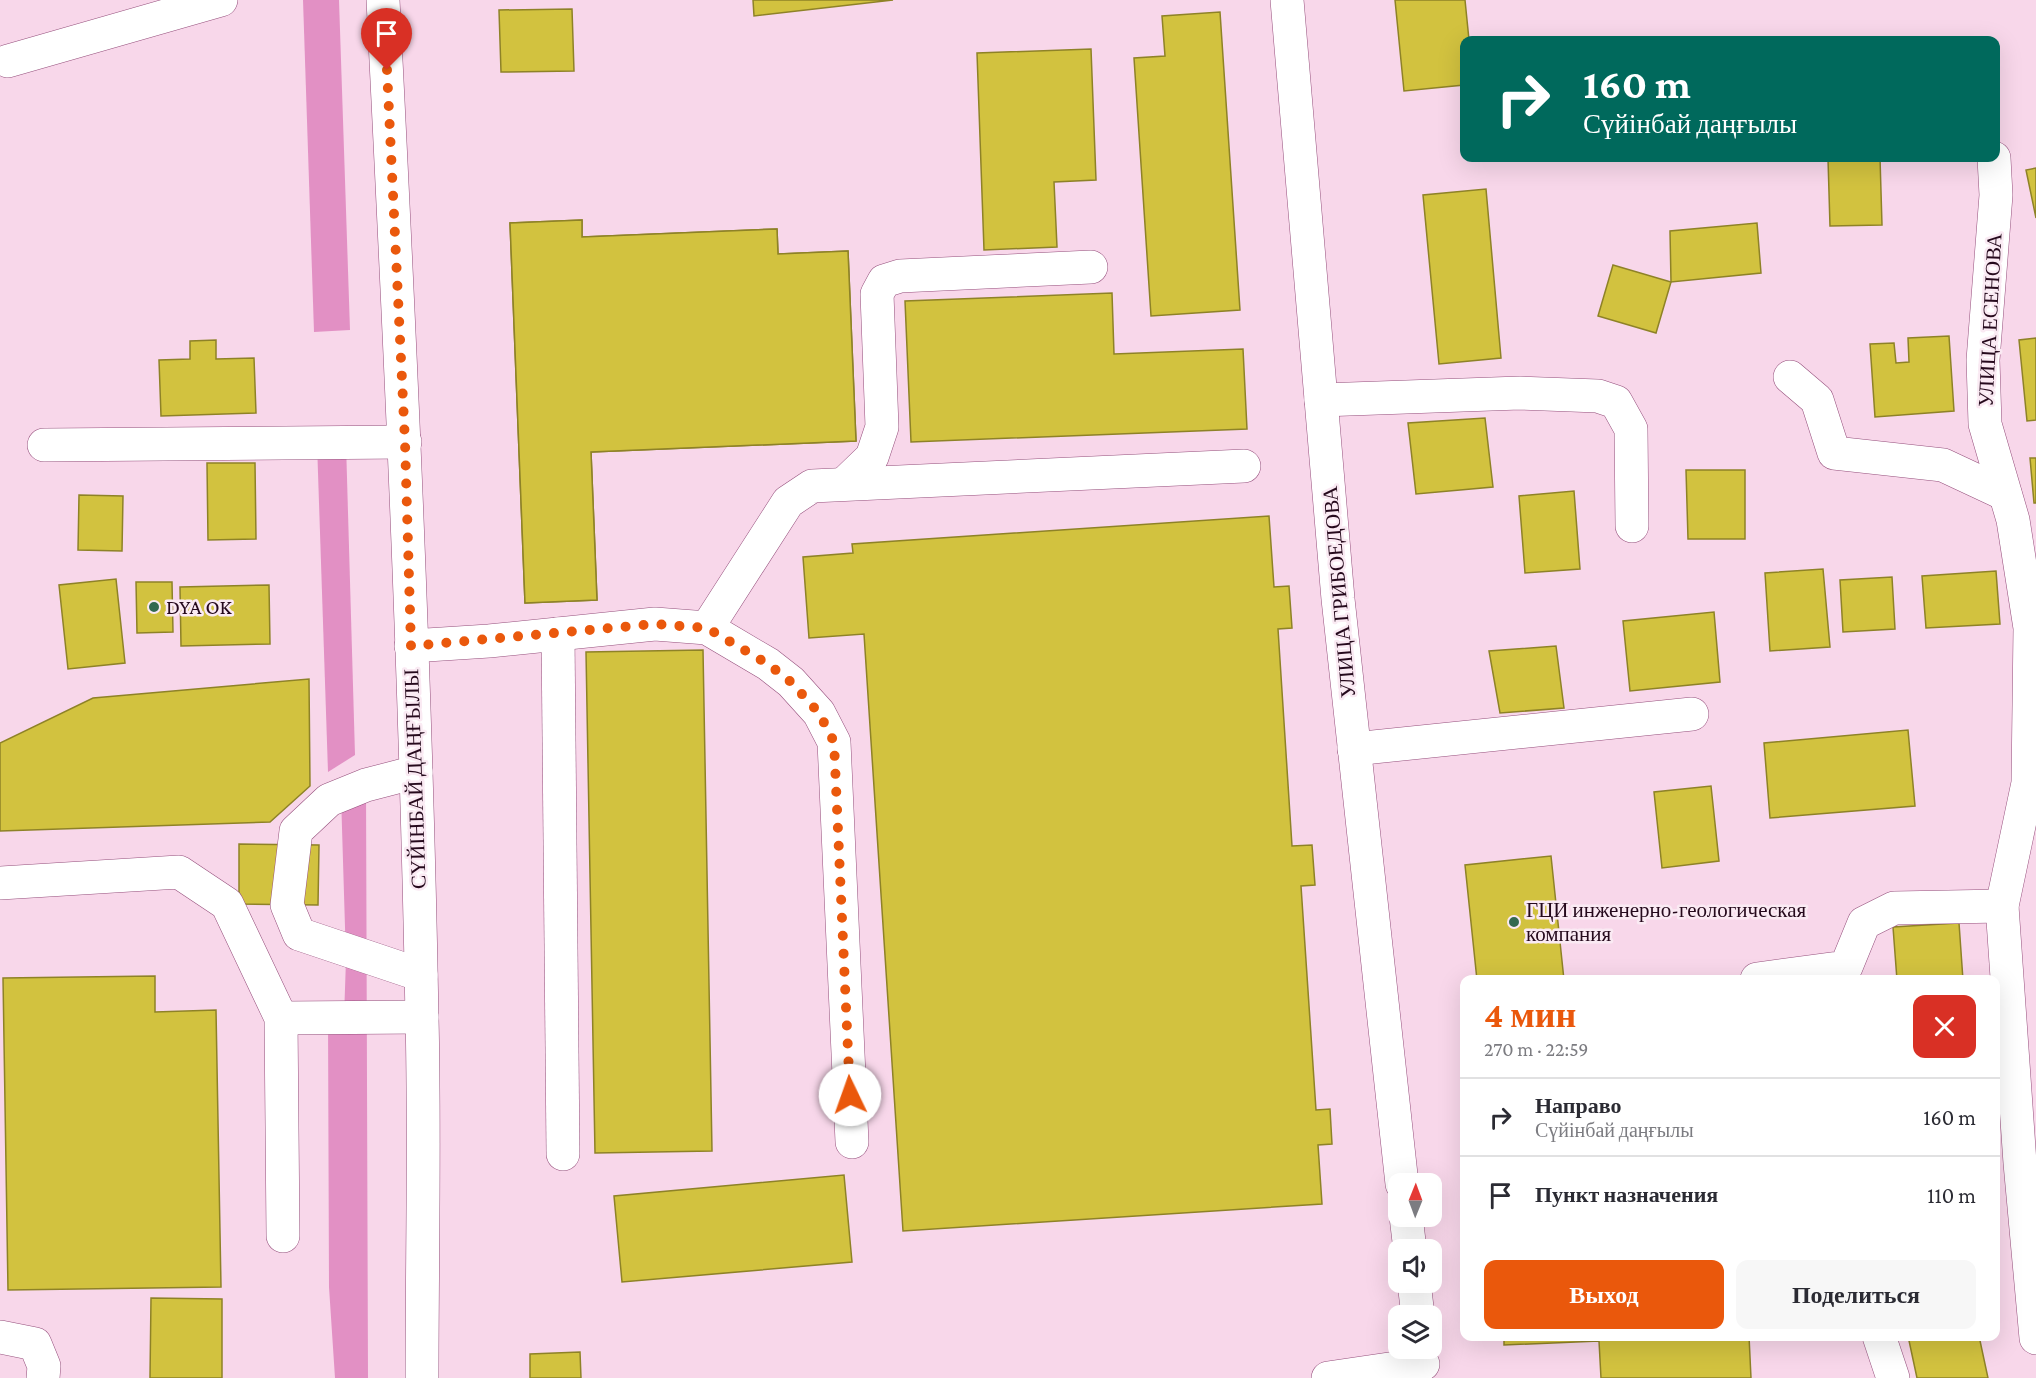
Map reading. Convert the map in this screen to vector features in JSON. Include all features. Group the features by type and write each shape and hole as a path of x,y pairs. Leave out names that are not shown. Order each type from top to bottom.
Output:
{"street":[{"path":"8,61 221,0"},
{"name":"СҮЙІНБАЙ ДАҢҒЫЛЫ","path":"383,0 405,442 416,772 422,1017 422,1378"},
{"name":"УЛИЦА ГРИБОЕДОВА","path":"1287,0 1354,749 1401,1173"},
{"name":"УЛИЦА ЕСЕНОВА","path":"1994,162 1996,195 1983,360 1985,424 2013,520 2033,646 2028,783 2002,906 2020,1163 2036,1338"},
{"path":"845,483 872,457 882,427 878,294 884,280 900,276 1091,267"},
{"path":"1790,377 1817,400 1834,453 1943,465 2005,494"},
{"path":"1321,400 1520,393 1598,396 1616,402 1631,429 1632,526"},
{"path":"44,445 405,442"},
{"path":"707,628 788,502 812,486 1244,466"},
{"path":"411,646 655,624 707,628 768,664 791,682 819,713 834,742 852,1142"},
{"path":"558,634 563,1154"},
{"path":"1354,749 1692,714"},
{"path":"416,772 366,785 329,800 296,831 287,905 299,934 421,975"},
{"path":"0,883 179,872 227,904 280,1018 283,1236"},
{"path":"1787,975 1846,967 1864,923 1894,908 2002,906"},
{"path":"280,1018 422,1017"},
{"path":"0,1337 35,1344 44,1366 44,1378"},
{"path":"1881,1341 1893,1378"},
{"path":"1328,1378 1423,1363"}],"shaded area":[{"path":"303,0 339,0 350,330 314,332"},
{"path":"317,443 346,443 355,755 328,772"},
{"path":"366,785 368,1378 335,1378 329,1287 328,1017 344,1017 346,960 341,795"}],"building":[{"path":"753,0 893,0 754,16"},
{"path":"1395,0 1465,0 1469,36 1460,36 1460,85 1404,91"},
{"path":"572,9 574,71 501,72 499,10"},
{"path":"1220,12 1240,310 1151,316 1134,58 1165,56 1162,16"},
{"path":"1091,49 1096,180 1054,182 1057,247 984,250 977,53"},
{"path":"1828,162 1880,162 1882,225 1830,226"},
{"path":"2036,168 2036,218 2026,170"},
{"path":"1486,189 1501,358 1439,364 1423,195"},
{"path":"582,220 582,237 777,229 778,254 848,251 856,441 591,452 597,600 525,603 510,223","holes":["779,321 780,379 590,383 589,325"]},
{"path":"582,220 582,237 777,229 778,254 848,251 856,441 591,452 597,600 525,603 510,223"},
{"path":"1757,223 1761,273 1671,282 1670,231"},
{"path":"1613,265 1671,282 1656,333 1598,316"},
{"path":"1112,293 1114,354 1243,349 1247,429 911,442 905,301"},
{"path":"1949,336 1954,411 1875,417 1870,344 1894,343 1896,363 1909,362 1908,338"},
{"path":"2036,338 2036,420 2027,421 2019,340"},
{"path":"216,340 216,359 254,358 256,413 161,416 159,360 190,359 190,341"},
{"path":"1485,418 1493,487 1416,494 1408,423"},
{"path":"2030,458 2036,458 2036,503 2034,503"},
{"path":"207,463 255,463 256,539 208,540"},
{"path":"1686,470 1745,470 1745,539 1688,539"},
{"path":"1574,491 1580,569 1525,573 1519,496"},
{"path":"79,495 123,496 122,551 78,550"},
{"path":"1269,516 1274,587 1289,586 1292,628 1278,629 1292,846 1312,845 1315,885 1301,886 1316,1110 1330,1109 1332,1144 1318,1145 1322,1204 903,1231 864,634 809,638 803,557 853,553 852,544"},
{"path":"1823,569 1830,647 1770,651 1765,573"},
{"path":"1996,571 2000,624 1926,628 1922,576"},
{"path":"1892,577 1895,629 1843,632 1840,580"},
{"path":"116,579 125,663 68,669 59,585"},
{"name":"DYA OK","path":"136,582 172,582 173,632 137,633"},
{"path":"269,585 270,644 181,646 180,587"},
{"path":"1714,612 1720,682 1630,691 1623,621"},
{"path":"1556,646 1564,708 1500,713 1489,651"},
{"path":"703,650 712,1151 595,1153 586,652"},
{"path":"309,679 310,786 270,822 0,831 0,743 93,698"},
{"path":"1908,730 1915,806 1770,818 1764,743"},
{"path":"1711,786 1719,861 1662,868 1654,792"},
{"path":"239,844 319,845 318,905 239,904"},
{"name":"ГЦИ инженерно-геологическая компания","path":"1551,856 1563,975 1476,975 1465,865"},
{"path":"1959,923 1963,975 1897,975 1893,927"},
{"path":"155,976 155,1012 216,1010 221,1287 8,1290 3,978"},
{"path":"844,1175 852,1262 622,1282 614,1196"},
{"path":"151,1298 222,1299 222,1378 150,1378"},
{"path":"1504,1341 1599,1341 1504,1345"},
{"path":"1599,1341 1749,1341 1751,1378 1601,1378"},
{"path":"1909,1341 1980,1341 1988,1378 1917,1378"},
{"path":"580,1352 581,1378 530,1378 530,1354"}],"place":[{"name":"DYA OK","path":"154,607"},
{"name":"ГЦИ инженерно-геологическая компания","path":"1514,922"}],"route":[{"path":"387,70 405,442 411,646 489,641 655,624 707,628 768,664 791,682 819,713 834,742 850,1095"}]}
